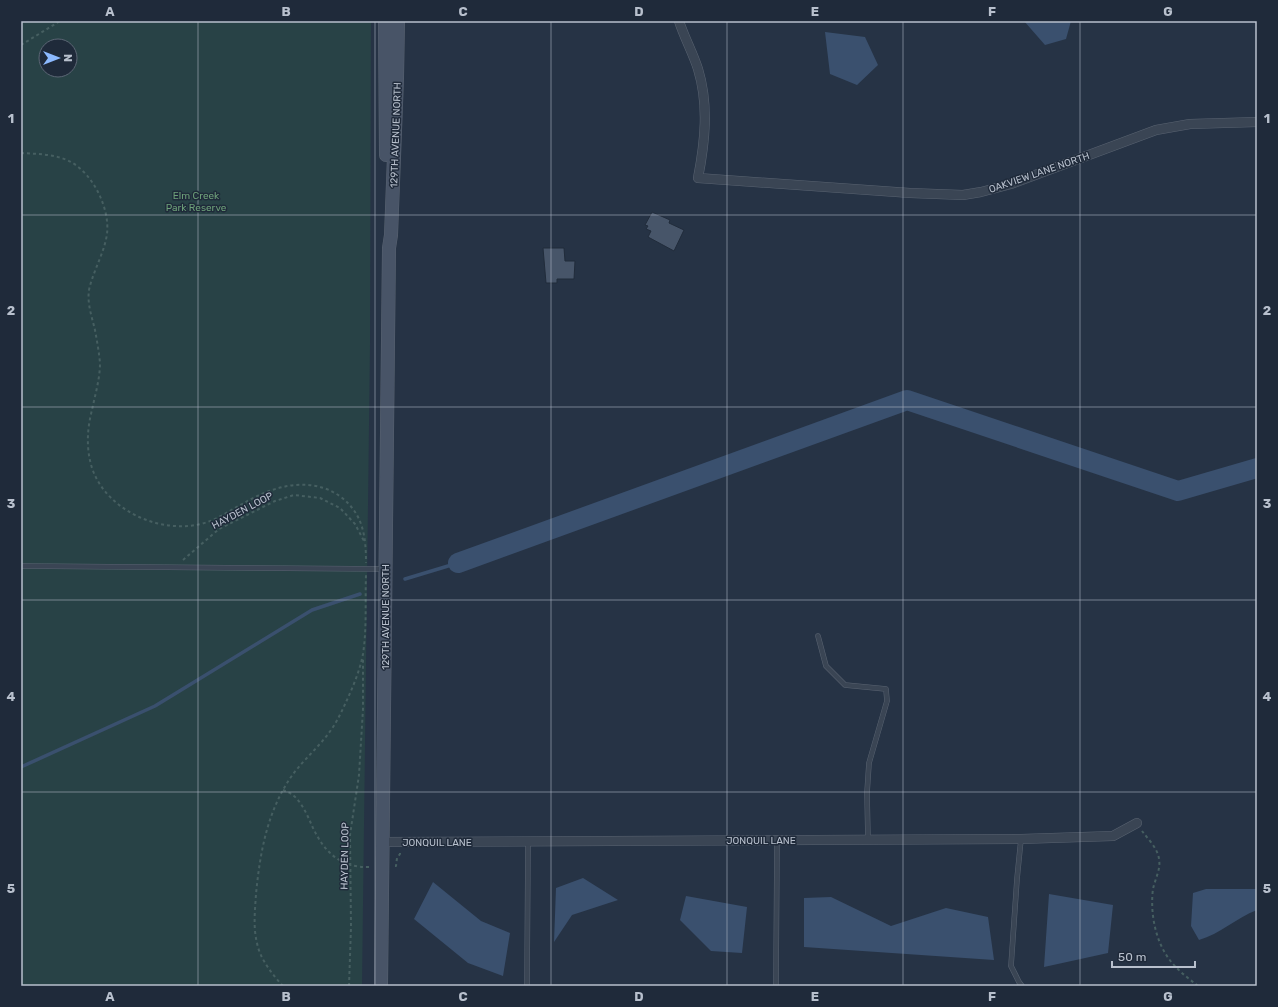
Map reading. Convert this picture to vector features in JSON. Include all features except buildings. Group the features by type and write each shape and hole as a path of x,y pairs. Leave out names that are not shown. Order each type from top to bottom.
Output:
{"main road":[{"name":"129TH AVENUE NORTH","path":"385,21 386,227 389,248"},
{"name":"129TH AVENUE NORTH","path":"381,986 389,248 391,235 398,21"}],"street":[{"name":"OAKVIEW LANE NORTH","path":"679,21 698,69 705,103 706,125 698,178 910,193 963,195 1011,184 1156,130 1190,124 1257,122"},
{"name":"JONQUIL LANE","path":"383,842 1021,839 1114,836 1136,823"}],"lane":[{"path":"21,566 385,569"},
{"path":"818,636 826,666 845,685 886,689 887,701 869,763 867,793 868,840"},
{"path":"1021,839 1011,966 1022,986"},
{"path":"776,986 777,840"},
{"path":"526,986 528,842"}],"path":[{"path":"21,44 58,24 60,21"},
{"path":"21,152 57,157 77,166 96,187 105,209 108,224 104,249 89,291 90,309 100,364 98,383 89,424 88,447 94,472 110,497 128,512 150,521 173,525 193,525 215,519 251,499 274,489 291,485 307,484 334,492 349,504 356,512 360,522 366,544 363,654 352,689 338,719 326,737 299,765 273,809 265,832 258,879 255,924 257,943 261,957 283,986"},
{"name":"HAYDEN LOOP","path":"175,567 219,529 275,501 294,496 320,498 340,508 354,524 366,544"},
{"name":"HAYDEN LOOP","path":"349,986 351,927 350,835 359,775 363,710 363,654"},
{"path":"283,790 294,796 301,804 323,845 330,854 340,860 360,868 373,867"},
{"path":"1136,823 1156,850 1159,859 1153,905 1154,920 1162,948 1178,969 1198,986"}],"green space":[{"name":"Elm Creek Park Reserve","path":"21,21 371,21 370,345 362,986 21,986"}],"water":[{"path":"1024,21 1071,21 1066,39 1045,45"},
{"path":"825,32 865,37 878,65 857,85 830,74"},
{"path":"583,878 618,900 572,915 554,942 556,888"},
{"path":"433,882 481,921 510,933 503,976 468,963 414,919"},
{"path":"1206,889 1257,889 1257,910 1249,913 1214,934 1199,940 1191,926 1193,893"},
{"path":"1049,894 1113,905 1108,953 1044,967"},
{"path":"686,896 747,907 742,953 711,951 680,920"},
{"path":"831,897 891,926 946,908 988,917 994,960 804,947 804,898"}],"waterway":[{"path":"458,563 907,400 1178,491 1257,468"},
{"path":"405,579 458,563"},
{"path":"21,767 155,706 312,610 360,594"}]}
